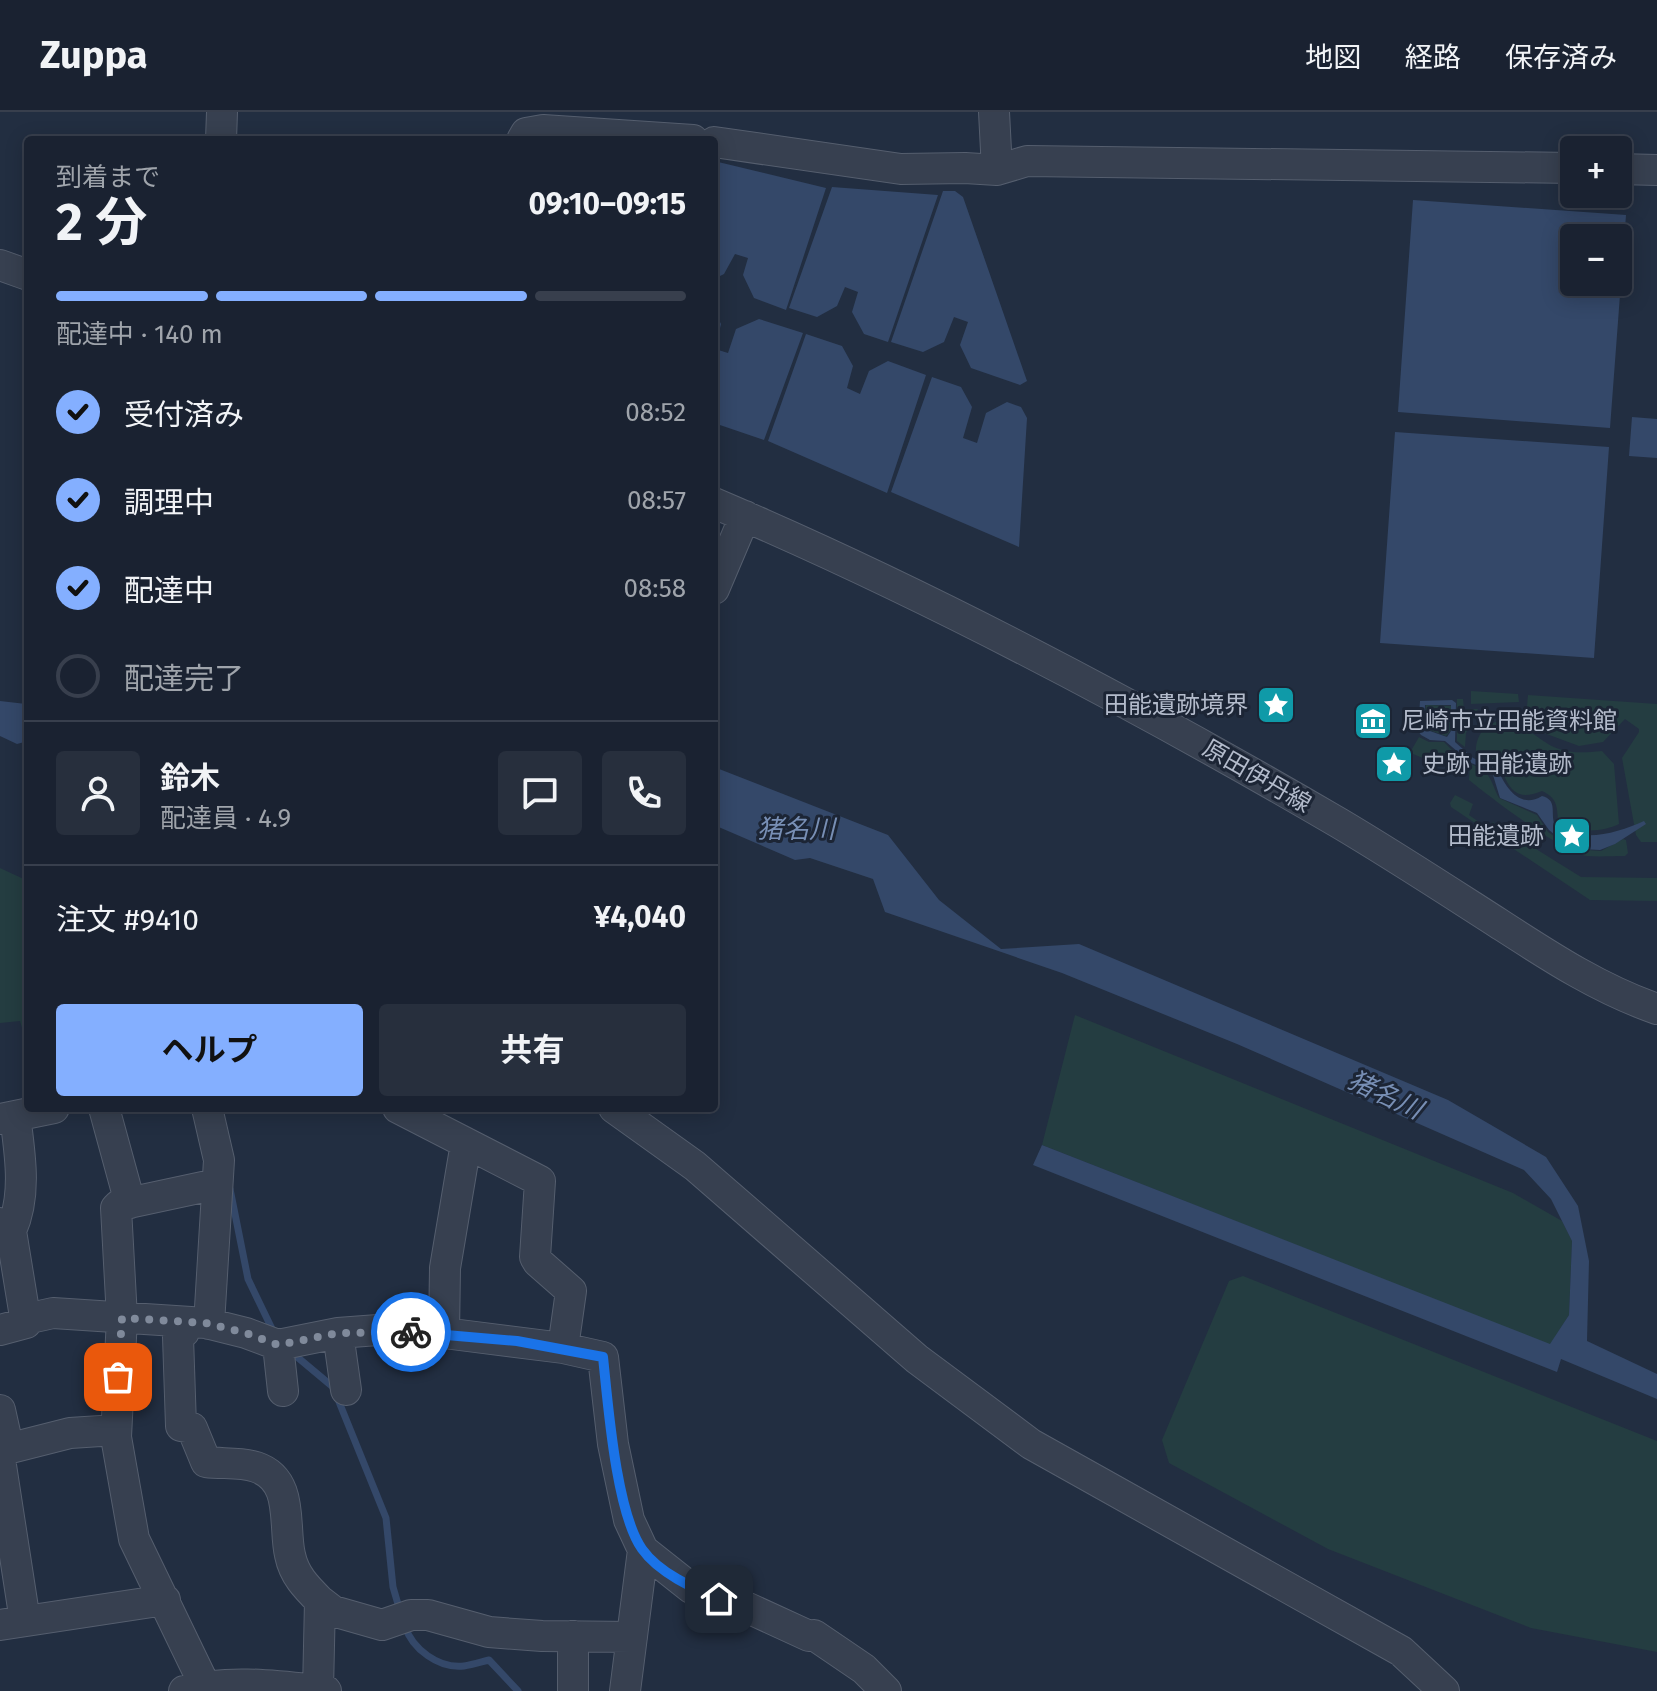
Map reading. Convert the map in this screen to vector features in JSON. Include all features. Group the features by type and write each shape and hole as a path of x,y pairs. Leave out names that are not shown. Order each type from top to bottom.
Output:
{"street":[{"path":"221,136 222,112"},
{"path":"994,112 997,170"},
{"path":"524,136 543,130 633,136"},
{"path":"718,143 901,169 997,170 1027,161 1560,168"},
{"path":"1632,169 1657,170"},
{"path":"0,265 24,274"},
{"name":"原田伊丹線","path":"718,505 864,569 1032,652 1247,769 1380,847 1579,976 1657,1009"},
{"path":"718,580 745,516"},
{"path":"35,1112 7,1118 20,1156 20,1210 6,1227 13,1325 53,1313 197,1323 246,1333 278,1345 338,1333 378,1330 444,1333 563,1348 603,1357 613,1444 629,1520 643,1550 691,1588 748,1608 809,1636 814,1635 864,1669 886,1691"},
{"path":"105,1112 130,1203"},
{"path":"208,1112 219,1160 217,1184 197,1323 178,1337 181,1426 192,1428 206,1462 257,1467 272,1477 287,1508 289,1553 297,1577 333,1611 382,1625 411,1615 428,1615 489,1632 632,1637"},
{"path":"406,1112 540,1181 535,1257 571,1291 563,1348"},
{"path":"620,1112 695,1166 917,1359 1031,1444 1401,1651 1444,1691"},
{"path":"444,1333 445,1268 466,1143"},
{"path":"217,1184 116,1208 122,1318 116,1430 134,1539 165,1600 194,1688 253,1684 326,1691"},
{"path":"338,1333 346,1390"},
{"path":"278,1345 283,1391"},
{"path":"0,1410 7,1449"},
{"path":"116,1430 70,1433 7,1449 0,1459 13,1623 165,1600"},
{"path":"625,1691 643,1550"},
{"path":"318,1690 320,1601"},
{"path":"573,1636 573,1691"}],"green space":[{"path":"1471,691 1518,694 1519,702 1471,704"},
{"path":"1528,695 1657,704 1657,842 1641,842 1636,835 1622,758 1639,729 1625,719 1603,742 1579,746 1544,733 1526,717"},
{"path":"1457,699 1463,699 1464,709 1478,709 1466,733 1465,747 1457,741"},
{"path":"1426,705 1451,706 1451,730 1446,736 1424,728"},
{"path":"1510,719 1551,746 1571,752 1602,751 1614,764 1619,824 1588,830 1565,825 1558,821 1551,797 1542,791 1530,795 1516,792 1508,784 1499,763 1476,756 1477,741 1484,729 1495,722"},
{"path":"1419,737 1429,742 1444,742 1454,752 1451,760 1430,761 1413,754 1412,749"},
{"path":"1470,764 1486,773 1499,798 1537,815 1548,832 1573,849 1601,851 1623,839 1626,840 1628,853 1625,856 1587,856 1561,845 1469,780"},
{"path":"1455,795 1473,804 1469,815 1486,827 1493,822 1581,877 1657,878 1657,901 1590,900 1451,807"},
{"path":"0,868 24,879 24,1035 20,1021 0,1023"},
{"path":"1075,1015 1513,1193 1562,1221 1572,1241 1569,1315 1550,1345 1042,1145"},
{"path":"1243,1276 1657,1441 1657,1652 1531,1628 1328,1549 1169,1463 1162,1440 1229,1281"}],"water":[{"path":"718,162 826,188 786,310 754,298 743,275 748,258 735,254 724,274 718,277"},
{"path":"832,187 938,195 888,342 864,334 852,312 858,292 845,287 837,306 817,317 789,308"},
{"path":"943,191 955,191 963,197 1027,381 1020,385 971,368 960,345 968,322 954,317 944,342 923,352 891,342"},
{"path":"1413,200 1626,215 1625,224 1560,224 1560,296 1620,296 1610,428 1398,412"},
{"path":"759,319 803,333 764,440 718,424 718,350 728,353 736,329"},
{"path":"806,334 842,346 853,366 847,388 860,394 869,371 888,361 926,375 887,493 768,441"},
{"path":"932,377 961,387 972,407 963,438 977,443 986,413 1007,402 1021,407 1027,418 1019,547 891,492"},
{"path":"1632,417 1657,419 1657,458 1629,456"},
{"path":"1395,432 1609,447 1594,658 1380,643"},
{"path":"1452,700 1456,703 1455,742 1473,758 1497,768 1504,782 1520,798 1534,800 1542,796 1550,800 1554,823 1564,830 1598,835 1644,821 1646,824 1600,850 1583,849 1564,842 1549,830 1537,813 1500,798 1493,775 1487,769 1471,763 1445,741 1430,740 1421,735 1418,731 1420,701","holes":["1425,705 1451,705 1451,731 1447,737 1424,729"]},
{"path":"0,701 24,704 24,742 17,744 0,736"},
{"name":"猪名川","path":"718,769 888,835 939,900 1001,949 1079,944 1448,1100 1546,1157 1578,1206 1589,1261 1587,1341 1657,1374 1657,1399 1561,1359 1557,1372 1033,1165 1042,1145 1550,1344 1569,1315 1572,1241 1551,1199 1524,1170 1237,1044 1062,973 885,912 873,879 810,858 795,860 718,827"}],"waterway":[{"path":"230,1189 248,1279 274,1333"},
{"path":"290,1351 333,1387 386,1518 393,1587 400,1611"},
{"path":"405,1626 420,1650 436,1661 464,1666 489,1660 518,1691"}],"way so far":[{"path":"118,1377 122,1318 206,1323 278,1345 338,1333 378,1330 411,1332"}],"place":[{"name":"田能遺跡境界","path":"1276,705"},
{"name":"尼崎市立田能資料館","path":"1373,721"},
{"name":"史跡 田能遺跡","path":"1394,764"},
{"name":"田能遺跡","path":"1572,836"}],"route":[{"path":"411,1332 517,1341 603,1357 613,1444 629,1520 643,1550 691,1588 719,1599"}]}
